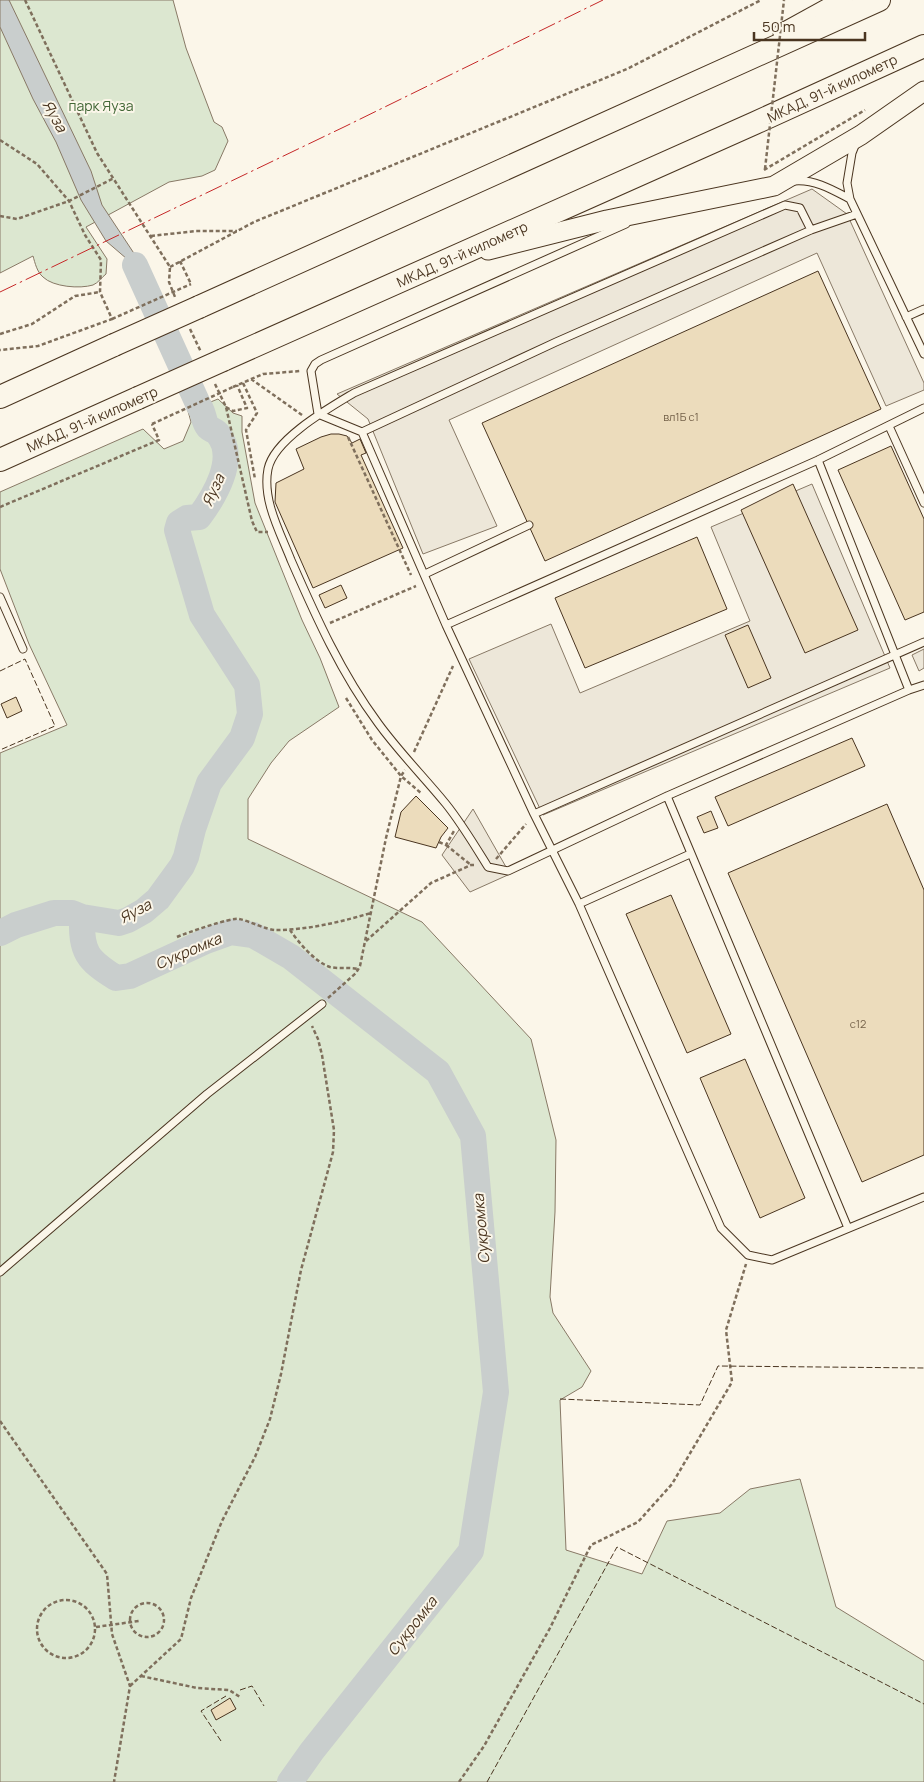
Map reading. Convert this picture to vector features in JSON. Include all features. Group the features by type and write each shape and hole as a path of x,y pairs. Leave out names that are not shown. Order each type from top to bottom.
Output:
{"highway":[{"path":"0,397 188,310 879,0"},
{"name":"МКАД, 91-й километр","path":"0,460 138,398 212,358 450,259 924,46"}],"main road":[{"path":"682,89 843,0"},
{"path":"450,259 607,220 755,191 781,182 859,136 924,91"}],"lane":[{"path":"859,136 852,153 847,183 850,199 924,354"},
{"path":"781,182 803,180 826,186 850,199"},
{"path":"811,230 800,208 784,205 354,392 318,414 284,443 268,469 268,496 286,546 321,627 356,692 378,724 448,806 488,868 508,871 667,796 924,685"},
{"path":"318,414 311,370 321,360 652,212"},
{"path":"362,432 556,342 811,230 857,214"},
{"path":"906,317 924,309"},
{"path":"446,625 818,460 924,408"},
{"path":"318,414 362,432 446,625 534,814 579,904 721,1228 748,1255 772,1260 924,1197"},
{"path":"889,426 924,503"},
{"path":"818,460 909,690"},
{"path":"425,574 529,525"},
{"path":"0,597 23,649"},
{"path":"534,814 924,642"},
{"path":"667,796 848,1228"},
{"path":"579,904 690,854"},
{"path":"0,1272 207,1094 322,1004"}],"path":[{"path":"25,0 97,152 170,267 169,282 188,310 212,358"},
{"path":"170,267 254,222 627,69 761,0"},
{"path":"784,0 764,170 865,110"},
{"path":"0,140 37,164 69,201 85,235 101,260 100,292 112,319"},
{"path":"0,216 17,219 69,201 114,178"},
{"path":"151,236 196,230 238,231"},
{"path":"0,350 38,346 112,319 191,284 180,261"},
{"path":"0,334 32,324 75,296 100,292"},
{"path":"0,507 159,440 152,424 237,385 263,374 311,370"},
{"path":"251,379 310,421"},
{"path":"214,381 226,407 252,520 258,532 271,532 269,525"},
{"path":"243,383 257,413 246,430 256,483"},
{"path":"226,407 233,411 247,408 237,385"},
{"path":"346,435 412,577"},
{"path":"321,627 416,586"},
{"path":"322,1004 360,966 401,776 410,762 453,666 457,674"},
{"path":"401,776 426,799"},
{"path":"522,816 540,856"},
{"path":"439,842 446,845 471,865 488,868 526,824"},
{"path":"446,845 454,830"},
{"path":"364,942 431,883 471,865"},
{"path":"177,937 191,930 236,918 272,930 290,930 341,922 370,913"},
{"path":"290,930 304,948 331,967 351,967 357,971"},
{"path":"130,1686 181,1638 191,1598 222,1521 255,1458 272,1410 301,1270 333,1152 334,1130 322,1055 318,1038 307,1015"},
{"path":"459,1782 484,1746 536,1653 591,1545 638,1522 672,1484 732,1382 726,1330 748,1255"},
{"path":"0,1421 106,1574 112,1634 130,1686 114,1782"},
{"path":"60,1600 70,1600 84,1605 93,1617 96,1627 95,1637 85,1652 68,1658 58,1657 43,1647 37,1630 38,1620 43,1611 50,1604 60,1600"},
{"path":"146,1604 151,1604 160,1609 164,1620 161,1630 157,1634 146,1637 136,1632 131,1622 131,1617 136,1608 146,1604"},
{"path":"96,1627 139,1621"},
{"path":"141,1676 197,1688 229,1690 240,1697"}],"green space":[{"name":"парк Яуза","path":"0,0 173,0 186,48 214,122 222,127 228,141 215,170 202,176 169,182 86,227 107,259 106,274 93,285 81,287 53,283 39,273 33,256 0,273"},
{"path":"218,399 233,413 242,416 242,432 255,503 339,707 289,741 271,763 248,799 248,839 422,922 531,1039 556,1140 555,1212 550,1297 553,1313 591,1371 582,1387 560,1400 566,1550 642,1574 667,1521 720,1513 750,1489 800,1479 836,1607 924,1661 924,1782 0,1782 0,753 67,725 29,644 0,569 0,492 143,429 164,449 183,441 191,422 188,411"}],"shaded area":[{"path":"812,189 847,214 924,383 924,390 886,406 817,253 449,420 497,526 423,554 368,419 337,394"},
{"path":"812,484 890,668 543,815 469,659 551,624 580,693 750,621 711,527"},
{"path":"924,649 924,668 919,671 912,655"},
{"path":"473,809 510,874 470,892 442,855"}],"water":[{"path":"0,0 9,0 91,171 102,205 145,270 146,280 154,295 140,301 138,288 131,279 127,259 106,241 81,200 56,142 33,99 0,27"}],"building":[{"path":"818,271 881,409 545,561 482,423"},
{"path":"331,434 347,436 352,443 360,439 366,453 361,455 403,548 313,588 275,502 276,483 304,469 296,449"},
{"path":"891,446 924,519 924,612 905,620 838,470"},
{"path":"793,484 858,630 805,653 741,510"},
{"path":"697,537 727,609 585,668 555,598"},
{"path":"341,585 347,598 325,608 319,595"},
{"path":"748,625 771,678 748,688 725,635"},
{"path":"16,697 22,711 7,718 1,704"},
{"path":"852,738 865,766 728,826 715,797"},
{"path":"416,796 448,828 436,848 395,837 401,812"},
{"path":"887,804 924,890 924,1155 862,1182 728,873"},
{"path":"711,811 718,828 704,833 697,817"},
{"path":"671,895 731,1034 687,1053 626,914"},
{"path":"745,1059 805,1198 760,1218 700,1078"},
{"path":"230,1698 236,1709 216,1720 211,1710"}],"waterway":[{"name":"Яуза","path":"0,933 16,925 54,913 72,913 82,917 119,923 144,911 158,899 182,866 209,783 242,738 250,714 247,685 202,615 177,530 179,523 187,518 199,517 211,499 222,477 225,466 226,454 224,444 217,433 206,425 202,411 135,265"},
{"name":"Сукромка","path":"82,917 83,939 88,954 98,966 116,978 130,976 206,941 231,932 253,935 291,957 438,1072 473,1136 496,1392 471,1551 312,1751 290,1782"}],"fence":[{"path":"0,671 25,659 55,726 0,750"},
{"path":"560,1399 700,1405 718,1366 924,1368"},
{"path":"487,1782 617,1547 924,1704"},
{"path":"240,1690 252,1686 264,1706"},
{"path":"221,1741 201,1711 226,1696"}],"power":[{"path":"0,292 603,0"}]}
